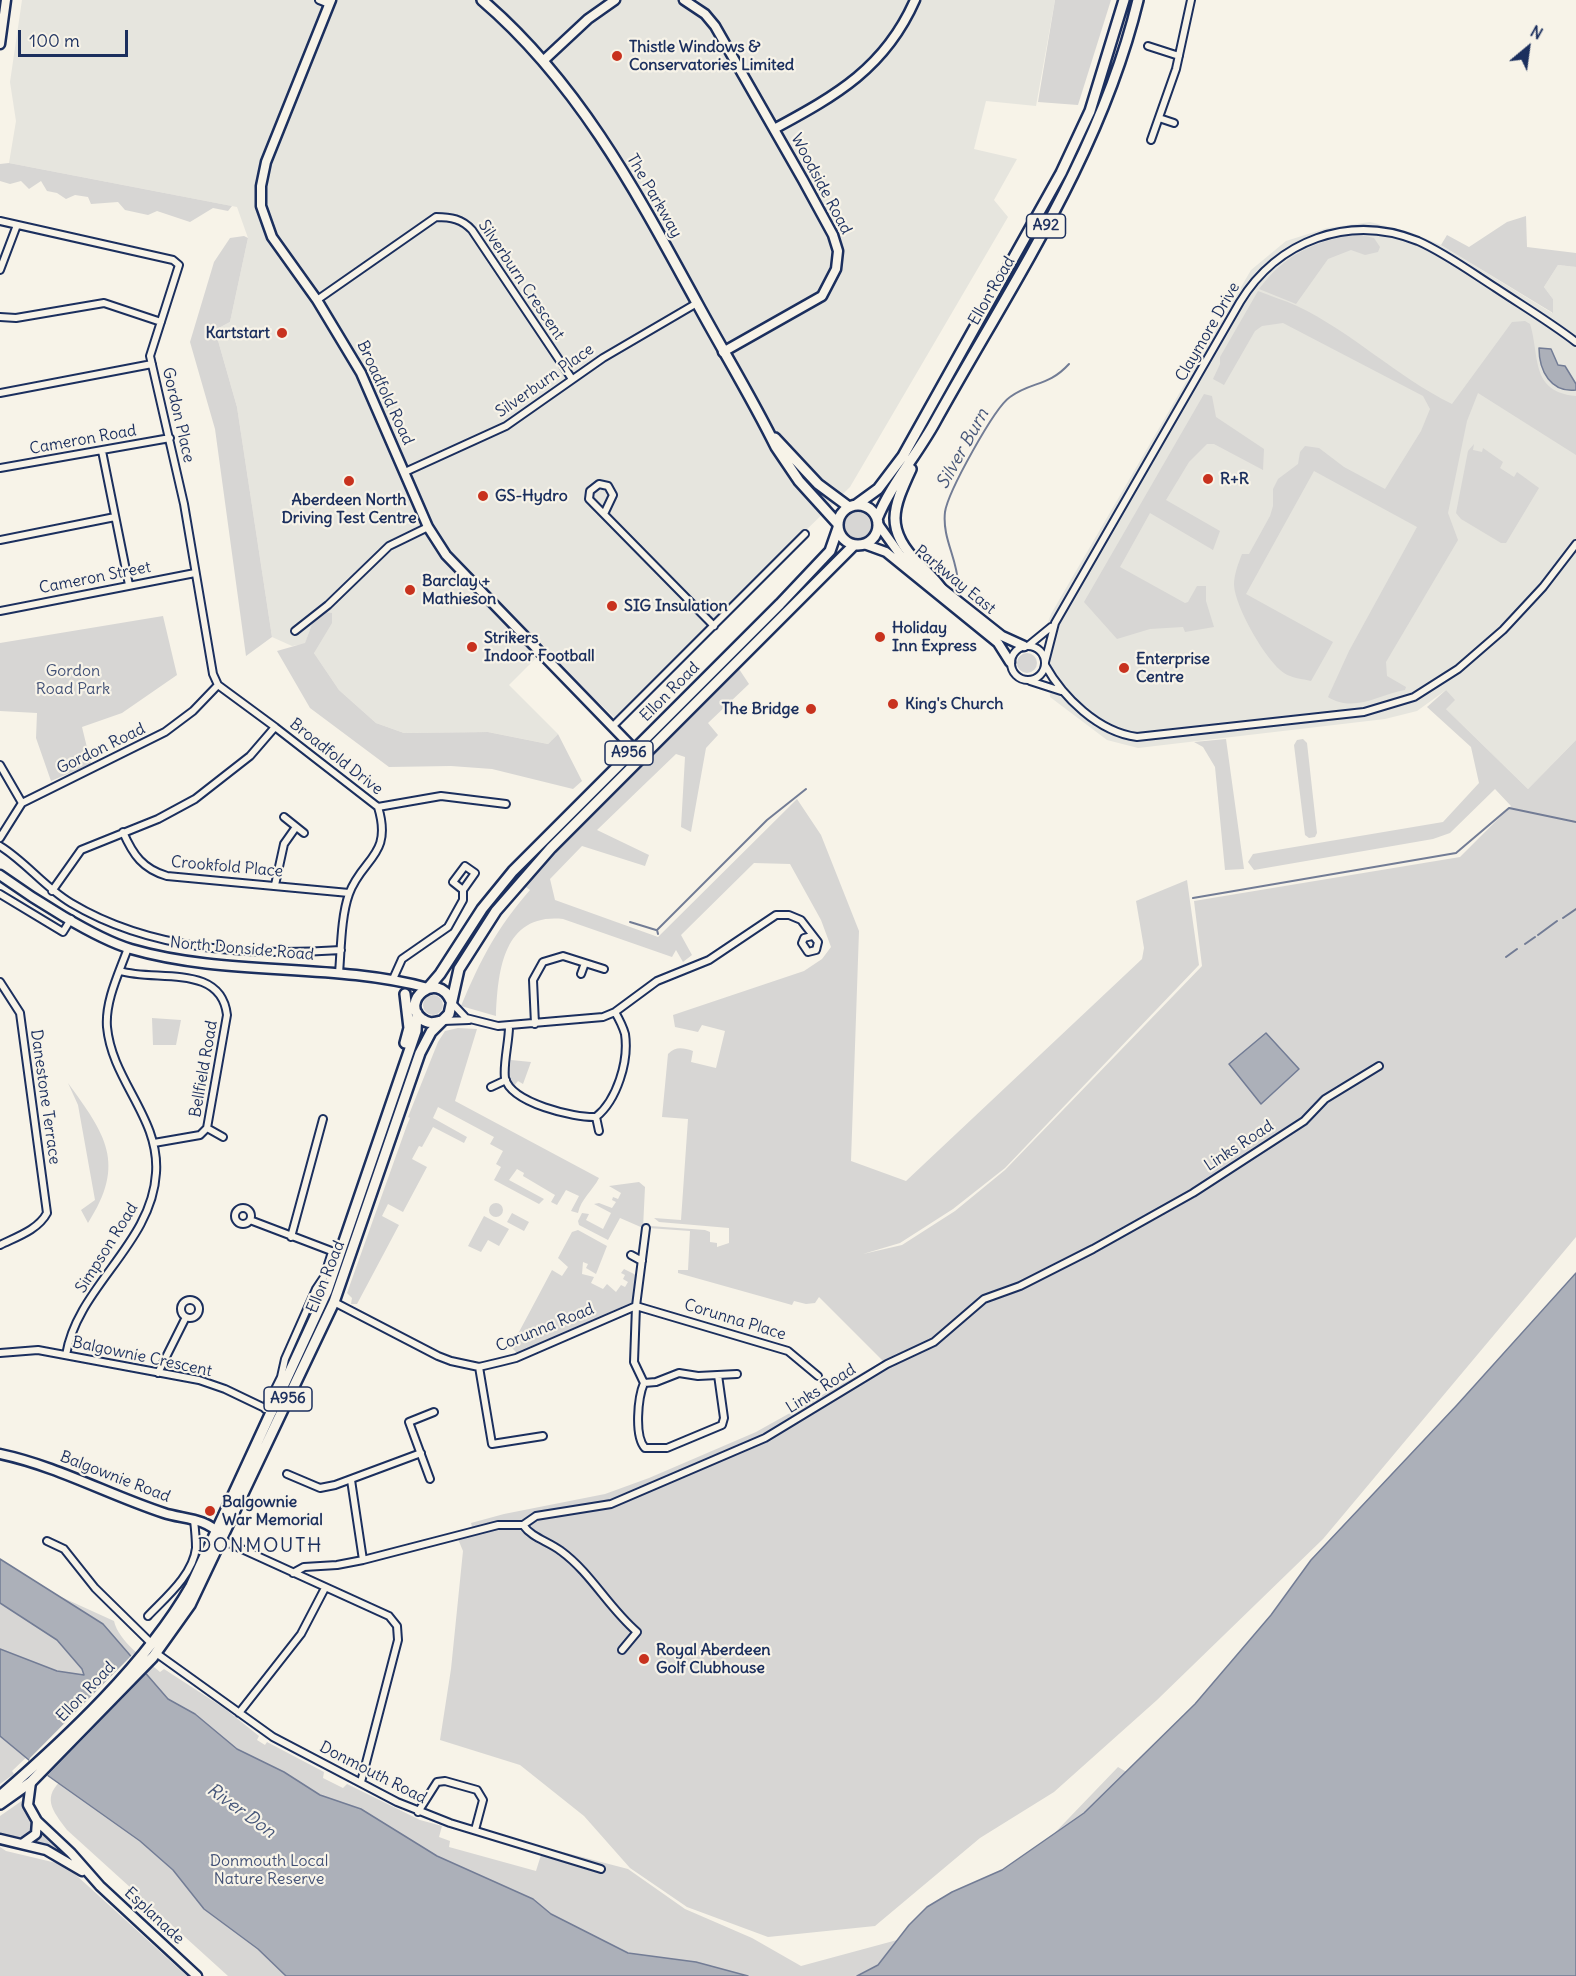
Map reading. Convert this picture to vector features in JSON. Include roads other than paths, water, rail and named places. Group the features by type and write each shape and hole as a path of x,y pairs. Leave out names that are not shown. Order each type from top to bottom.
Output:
{"main road":[{"name":"The Parkway","path":"482,0 543,61 596,129 619,163 787,466 838,526"},
{"name":"Ellon Road","path":"853,506 878,489 903,456 1061,173 1090,111 1124,0"},
{"name":"Ellon Road","path":"877,522 887,497 925,440 1084,155 1115,80 1138,0"},
{"name":"The Parkway","path":"767,430 810,476 853,506"},
{"path":"925,440 896,504 894,526 903,548 943,591"},
{"path":"853,506 869,509 877,522"},
{"name":"A92","path":"838,526 841,514 853,506"},
{"name":"A92","path":"859,544 874,536 877,522"},
{"name":"Ellon Road","path":"428,988 441,974 482,909 513,871 820,562 834,542 838,526"},
{"path":"838,526 842,537 859,544"},
{"name":"Ellon Road","path":"451,1001 459,969 472,945 496,910 551,848 859,544"},
{"path":"428,988 442,990 451,1001"},
{"name":"A956","path":"417,1013 417,998 428,988"},
{"path":"390,1103 392,1081 409,1028 405,994"},
{"name":"A956","path":"442,1021 449,1014 451,1001"},
{"name":"Ellon Road","path":"220,1536 269,1410 337,1253 416,1031 417,1013"},
{"path":"417,1013 428,1022 442,1021"},
{"name":"Ellon Road","path":"28,1779 152,1651 220,1536 334,1302 420,1053 431,1032 442,1021"},
{"name":"A956","path":"0,1796 28,1779"},
{"name":"A956","path":"0,1804 28,1779"}],"street":[{"path":"0,44 6,0"},
{"path":"319,0 330,2"},
{"path":"543,61 588,19 615,0"},
{"name":"Woodside Road","path":"684,0 712,21 833,235 838,251 836,269 825,292 814,303 723,352"},
{"path":"774,129 835,94 875,62 900,30 915,0"},
{"path":"1151,140 1179,56 1191,0"},
{"name":"Broadfold Road","path":"330,2 272,146 261,186 261,206 266,225 317,300 362,373 428,527 455,566 634,748"},
{"path":"1148,46 1179,56"},
{"path":"1159,118 1174,123"},
{"name":"Silverburn Crescent","path":"317,300 436,218 455,219 464,222 472,230 572,379"},
{"name":"Gordon Place","path":"0,221 173,260 179,265 179,272 152,344 152,364 170,438 213,674 218,685"},
{"path":"0,270 17,225"},
{"name":"Claymore Drive","path":"1026,646 1041,638 1055,623 1245,293 1263,271 1293,248 1320,236 1348,231 1380,231 1403,236 1437,251 1576,342"},
{"path":"0,317 16,318 105,303 161,322"},
{"name":"Silverburn Place","path":"405,472 506,426 629,341 697,303"},
{"path":"0,393 152,364"},
{"name":"Cameron Road","path":"0,468 170,438"},
{"path":"102,451 129,585"},
{"path":"604,514 613,495 608,486 599,484 588,496 604,514 714,626"},
{"path":"0,540 115,517"},
{"name":"Parkway East","path":"877,522 897,553 1002,636 1026,646"},
{"path":"295,631 328,605 389,546 428,527"},
{"path":"612,727 805,534"},
{"name":"Parkway East","path":"859,544 886,552 998,644 1010,662"},
{"path":"1061,691 1040,651 1026,646 1013,654 1010,662 1015,674 1061,691 1106,727 1131,737 1150,737 1376,710 1404,702 1431,688 1468,661 1515,618 1576,544"},
{"name":"Cameron Street","path":"0,610 195,573"},
{"name":"Claymore Drive","path":"1045,664 1055,623"},
{"path":"1028,680 1039,675 1045,664"},
{"path":"218,685 275,727"},
{"name":"Gordon Road","path":"22,803 165,732 193,711 218,685"},
{"name":"Broadfold Drive","path":"52,891 81,850 158,819 195,800 250,756 275,727 378,807 383,831 380,846 349,893 339,973"},
{"path":"0,765 22,803 0,838"},
{"path":"378,807 441,795 501,806"},
{"path":"284,817 304,832"},
{"path":"274,885 284,844 296,827"},
{"name":"Crookfold Place","path":"123,832 139,861 154,872 167,876 349,893"},
{"name":"North Donside Road","path":"0,846 52,891 93,915 131,931 203,946 288,953 341,950"},
{"name":"North Donside Road","path":"0,875 70,919 128,948 194,963 339,973 393,979 428,988"},
{"path":"417,1013 393,979 402,959 448,927 462,900 463,890"},
{"path":"0,894 63,932 70,919"},
{"path":"442,1021 469,1020 509,1026 603,1017 615,1012 657,981 702,964 776,915 796,917 805,924 813,936"},
{"name":"Simpson Road","path":"66,1355 76,1322 143,1220 152,1198 156,1172 154,1143 145,1118 117,1069 107,1028 109,1002 128,948"},
{"path":"535,1024 533,980 538,966 556,956 604,969"},
{"path":"581,974 585,963"},
{"name":"Bellfield Road","path":"120,971 141,976 195,979 210,985 222,996 227,1015 207,1128 200,1135 154,1143"},
{"name":"Danestone Terrace","path":"0,982 20,1013 47,1213 43,1220 0,1245"},
{"path":"451,1001 469,1020"},
{"path":"596,1117 613,1097 622,1066 625,1036 615,1012"},
{"path":"506,1080 509,1026"},
{"name":"Links Road","path":"293,1573 304,1567 337,1565 363,1560 487,1527 523,1525 536,1516 611,1504 775,1432 887,1364 934,1342 982,1300 1020,1286 1093,1249 1193,1192 1304,1121 1325,1099 1378,1066"},
{"path":"506,1080 531,1103 596,1117"},
{"path":"491,1087 506,1080"},
{"path":"596,1117 599,1131"},
{"path":"291,1237 323,1119"},
{"path":"207,1128 223,1137"},
{"path":"298,1177 306,1180"},
{"path":"250,1220 351,1258"},
{"path":"646,1228 636,1306 634,1362 644,1383 638,1397 640,1442 645,1448 667,1449 722,1425 724,1418 718,1375"},
{"path":"631,1255 642,1261"},
{"name":"Corunna Road","path":"334,1302 438,1356 479,1367 516,1358 636,1306"},
{"name":"Corunna Place","path":"636,1306 788,1351 818,1376"},
{"path":"158,1373 186,1317"},
{"name":"Balgownie Crescent","path":"0,1353 38,1350 208,1383 269,1410"},
{"path":"479,1367 492,1444 543,1436"},
{"path":"644,1383 656,1382 680,1373 737,1374"},
{"path":"430,1479 409,1422 434,1412"},
{"path":"287,1474 320,1488 351,1480 421,1453"},
{"name":"Balgownie Road","path":"0,1454 28,1460 167,1514 194,1520 220,1536"},
{"path":"351,1480 363,1560"},
{"path":"148,1616 176,1586 192,1559 196,1549 194,1520"},
{"path":"523,1525 528,1533 559,1549 574,1561 617,1615 637,1632 622,1650"},
{"path":"220,1536 293,1573 389,1616 398,1626 398,1640 361,1782"},
{"name":"Donmouth Road","path":"47,1541 63,1549 152,1651 273,1737 418,1812 602,1869"},
{"path":"239,1713 275,1671 301,1634 325,1588"},
{"path":"22,1844 39,1829 28,1805 28,1779"},
{"path":"418,1812 437,1782 445,1781 477,1790 483,1800 475,1830"},
{"name":"Esplanade","path":"37,1821 71,1853 91,1876 197,1976"},
{"name":"Esplanade","path":"0,1839 46,1850 91,1876"}],"water":[{"path":"1539,348 1551,349 1558,365 1565,366 1576,384 1576,390 1560,388 1548,379 1541,365"},
{"path":"1266,1033 1299,1069 1261,1104 1229,1064"},
{"path":"1576,1273 1576,1976 857,1976 878,1965 909,1925 927,1907 952,1892 1002,1870 1084,1813 1195,1704 1271,1615 1311,1560 1457,1405"},
{"name":"River Don","path":"0,1559 103,1624 168,1699 195,1714 237,1749 284,1772 320,1795 361,1809 437,1856 533,1899 551,1914 628,1953 696,1962 748,1976 286,1976 258,1949 204,1909 173,1870 140,1841 47,1775 0,1736 0,1649 57,1671 84,1675 82,1669 57,1640 0,1603"}],"waterway":[{"name":"Silver Burn","path":"958,583 945,521 945,512 954,487 983,433 1003,404 1018,392 1054,377 1069,364"},
{"path":"658,934 657,930 767,820 806,789"},
{"path":"1193,898 1456,853 1509,808 1576,822"},
{"path":"1563,918 1576,909"},
{"path":"1538,935 1557,921"},
{"path":"630,922 656,930"},
{"path":"1525,944 1535,937"},
{"path":"1506,957 1517,949"}],"place":[{"name":"Thistle Windows & Conservatories Limited","path":"617,56"},
{"name":"Kartstart","path":"282,333"},
{"name":"R+R","path":"1208,479"},
{"name":"Aberdeen North Driving Test Centre","path":"349,481"},
{"name":"GS-Hydro","path":"483,496"},
{"name":"Barclay + Mathieson","path":"410,590"},
{"name":"SIG Insulation","path":"612,606"},
{"name":"Holiday Inn Express","path":"880,637"},
{"name":"Strikers Indoor Football","path":"472,647"},
{"name":"Enterprise Centre","path":"1124,668"},
{"name":"King's Church","path":"893,704"},
{"name":"The Bridge","path":"811,709"},
{"name":"Balgownie War Memorial","path":"210,1511"},
{"name":"Royal Aberdeen Golf Clubhouse","path":"644,1659"}],"district":[{"name":"DONMOUTH","path":"260,1546"}],"park label":[{"name":"Gordon Road Park","path":"73,680"},
{"name":"Donmouth Local Nature Reserve","path":"269,1870"}]}
